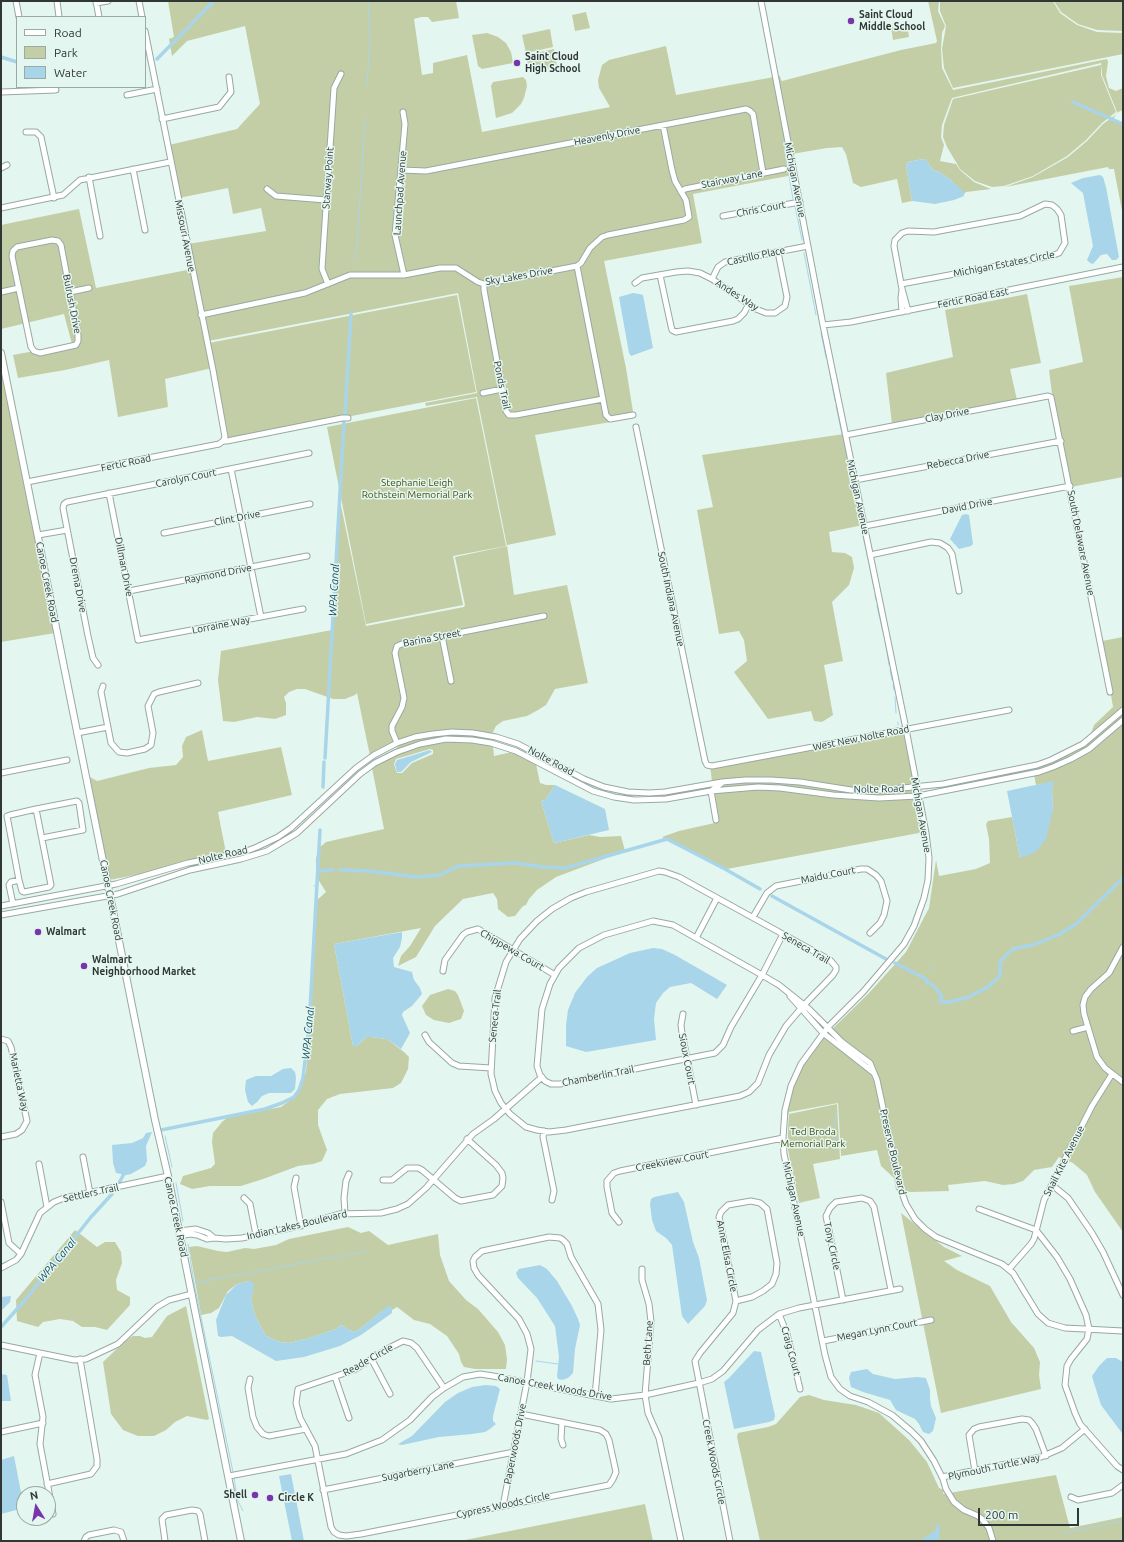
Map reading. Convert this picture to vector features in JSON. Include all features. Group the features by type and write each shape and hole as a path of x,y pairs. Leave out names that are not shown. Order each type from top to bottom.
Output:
{"main road":[{"name":"Canoe Creek Road","path":"1,353 241,1541"}],"street":[{"path":"16,1 19,16"},
{"path":"57,1 60,16"},
{"path":"99,16 96,2 108,1"},
{"path":"139,1 142,16"},
{"name":"Michigan Avenue","path":"760,1 800,202 822,325 906,729 916,788 926,833 929,858 928,880 917,919 910,934 897,953 863,992 823,1033 807,1053 795,1076 785,1110 783,1138 784,1154 831,1377 840,1389 850,1396 882,1409 902,1423 924,1446 934,1461 946,1489 954,1502 964,1510 982,1519 989,1528 993,1541"},
{"name":"Missouri Avenue","path":"146,36 225,436 223,441"},
{"name":"Starway Point","path":"328,284 322,270 326,200 334,88 340,74"},
{"path":"162,119 219,107 231,92 229,77"},
{"path":"127,94 157,89"},
{"path":"1,92 56,90"},
{"name":"Heavenly Drive","path":"401,170 426,171 746,109 753,114 763,173"},
{"name":"Launchpad Avenue","path":"402,112 405,124 395,235 404,275"},
{"path":"633,415 610,419 606,415 577,266 596,242 608,235 684,220 689,217 686,200 675,181 663,125"},
{"path":"26,132 36,132 41,137 54,198"},
{"path":"1,208 63,195 80,180 89,177 170,162"},
{"path":"1,168 7,165"},
{"path":"133,169 145,230"},
{"name":"Stairway Lane","path":"681,192 685,189 784,169"},
{"path":"89,177 100,236"},
{"path":"267,189 276,196 326,200"},
{"name":"Chris Court","path":"723,216 800,202"},
{"name":"Michigan Estates Circle","path":"902,286 1059,253 1065,243 1061,215 1052,205 1045,204 1020,216 934,232 908,231 902,233 895,240 894,246 902,286 901,298 905,311"},
{"name":"Bulrush Drive","path":"52,240 58,241 61,245 78,335 76,345 40,353 34,351 31,347 19,288 12,256 13,251 17,247 52,240"},
{"name":"Castillo Place","path":"712,278 718,267 725,262 808,246"},
{"name":"Andes Way","path":"635,283 642,278 660,275 688,271 700,273 712,278 756,309 769,313 777,312 784,306 787,297 778,252"},
{"name":"Sky Lakes Drive","path":"201,315 305,293 350,275 404,275 440,268 456,268 478,282 484,284 577,266"},
{"name":"Fertic Road East","path":"822,325 851,322 1123,268"},
{"path":"660,275 670,326 672,330 676,332 733,321 738,319 744,313 749,304"},
{"name":"Ponds Trail","path":"484,284 506,411 509,415 603,399"},
{"path":"1,292 19,288"},
{"path":"70,292 89,288"},
{"path":"483,393 502,390"},
{"name":"Clay Drive","path":"846,435 1048,396"},
{"name":"South Delaware Avenue","path":"1048,396 1051,397 1053,402 1061,440 1110,692"},
{"name":"Fertic Road","path":"28,482 220,444 223,441 348,418"},
{"name":"South Indiana Avenue","path":"636,427 704,761 707,765 712,766"},
{"name":"Rebecca Drive","path":"855,480 1061,440"},
{"name":"Carolyn Court","path":"64,504 67,502 109,493 309,453"},
{"path":"232,469 240,517 261,617"},
{"name":"David Drive","path":"865,526 1070,486"},
{"name":"Dillman Drive","path":"109,493 138,640"},
{"name":"Drema Drive","path":"64,504 63,508 67,530 90,644 93,658 98,665"},
{"name":"Clint Drive","path":"164,533 310,504"},
{"path":"38,535 67,530"},
{"path":"870,555 931,542 940,543 948,548 952,554 959,591"},
{"name":"Raymond Drive","path":"128,591 307,556"},
{"name":"Lorraine Way","path":"138,640 303,609"},
{"name":"Barina Street","path":"397,743 392,731 392,726 402,707 404,698 396,658 396,648 402,644 544,616"},
{"path":"442,636 451,681"},
{"path":"103,686 101,692 111,743 119,752 127,753 145,749 151,745 153,738 148,706 154,694 198,683"},
{"name":"West New Nolte Road","path":"712,766 1009,710"},
{"name":"Nolte Road","path":"1,906 108,886 188,863 250,849 278,837 291,828 356,768 374,755 397,743 415,737 452,732 473,733 496,737 523,747 584,779 604,787 628,792 665,792 724,782 771,780 800,782 851,790 882,790 916,788 944,784 1037,765 1051,760 1083,744 1123,710"},
{"name":"Nolte Road","path":"1,915 110,895 190,870 241,860 258,854 281,843 307,824 360,774 370,767 397,752 420,744 446,740 472,740 491,743 516,751 594,791 614,797 634,800 649,801 711,791 758,787 879,798 918,796 1039,772 1071,759 1089,749 1123,720"},
{"path":"77,733 108,727"},
{"path":"370,767 371,763 393,750 397,743"},
{"path":"1,773 67,760"},
{"path":"716,820 711,791 724,782"},
{"path":"36,809 51,885 49,887 24,892 22,891 19,880 7,816 36,809 77,801 79,803 83,830 42,838"},
{"path":"319,803 320,813"},
{"path":"307,824 309,813"},
{"name":"Maidu Court","path":"753,918 766,893 776,886 854,870 867,869 876,875 881,881 887,901 884,916 880,923 870,933"},
{"name":"Seneca Trail","path":"652,872 665,872 679,876 753,918 830,960 836,967 833,975 802,1007 777,1041 769,1055 762,1075 754,1088 740,1096 566,1130 544,1131 526,1127 518,1121 501,1103 492,1082 491,1068 495,998 506,962 520,939 537,921 552,909 586,892 652,872"},
{"path":"11,913 9,885 11,882 19,880"},
{"path":"696,938 718,898"},
{"path":"542,1078 537,1066 539,1028 545,996 555,975 579,948 590,941 604,935 653,921 672,925 779,985 802,1007 823,1033 874,1073"},
{"name":"Chippewa Court","path":"443,971 446,960 463,935 472,930 482,931 555,975"},
{"name":"Chamberlin Trail","path":"542,1078 551,1084 560,1084 712,1054 718,1051 723,1045 731,1027 762,975 783,934"},
{"path":"1123,947 1109,973 1091,989 1085,997 1084,1009 1096,1057 1100,1063 1123,1082"},
{"name":"Preserve Boulevard","path":"802,1007 828,1027 842,1042 870,1063 877,1080 900,1187 906,1204 915,1219 936,1237 1002,1264 1019,1281 1038,1314 1043,1319 1057,1327 1123,1331"},
{"name":"Sioux Court","path":"683,1014 681,1025 696,1105"},
{"path":"1073,1031 1088,1027"},
{"path":"425,1035 429,1042 452,1063 459,1066 491,1068"},
{"name":"Marietta Way","path":"1,1039 8,1041 11,1047 27,1120 22,1130 16,1134 1,1137"},
{"name":"Snail Kite Avenue","path":"1009,1270 1032,1244 1044,1200 1092,1106 1112,1074"},
{"name":"Indian Lakes Boulevard","path":"179,1233 197,1235 207,1239 226,1239 301,1226 339,1214 381,1213 397,1209 408,1204 415,1198 467,1139 506,1109 542,1078"},
{"path":"544,1131 543,1137 554,1191 552,1200"},
{"name":"Creekview Court","path":"619,1222 612,1213 607,1187 607,1181 614,1173 783,1138"},
{"path":"383,1180 392,1180 404,1170 412,1167 422,1170 455,1198 461,1201 496,1193 502,1186 503,1178 500,1169 467,1139"},
{"path":"83,1157 90,1193"},
{"path":"39,1164 47,1207"},
{"path":"345,1213 344,1198 346,1182 349,1174"},
{"name":"Settlers Trail","path":"1,1268 16,1260 21,1254 40,1213 54,1202 64,1198 168,1176"},
{"path":"296,1178 294,1188 301,1226"},
{"path":"1052,1185 1068,1198 1092,1233 1103,1252 1123,1295"},
{"path":"244,1198 250,1204 256,1235"},
{"name":"Tony Circle","path":"843,1300 826,1216 830,1208 836,1202 862,1198 870,1201 874,1207 891,1290"},
{"name":"Anne Elisa Circle","path":"699,1383 695,1361 733,1313 736,1302 719,1217 721,1212 728,1205 751,1201 760,1203 767,1209 777,1263 776,1274 772,1284 764,1291 736,1302"},
{"path":"1,1202 9,1243 21,1254"},
{"path":"979,1209 1036,1230 1057,1257 1070,1279 1086,1316 1089,1329 1087,1339 1067,1366 1065,1385 1075,1414 1085,1429 1117,1466 1123,1470"},
{"name":"Paperwoods Drive","path":"503,1506 528,1382 531,1356 530,1342 519,1319 478,1275 471,1259 482,1251 549,1237 560,1238 567,1244 571,1257 598,1304 601,1330 595,1396"},
{"name":"Beth Lane","path":"642,1269 642,1280 649,1304 650,1322 646,1394"},
{"name":"Canoe Creek Woods Drive","path":"228,1476 346,1454 382,1440 399,1429 432,1397 444,1388 463,1378 480,1374 611,1398 646,1394 699,1383 712,1378 723,1371 758,1330 779,1314 815,1304 843,1300 900,1288"},
{"path":"1,1345 40,1353 86,1359 118,1344 157,1307 169,1300 192,1294"},
{"name":"Craig Court","path":"779,1314 787,1334 800,1389"},
{"name":"Megan Lynn Court","path":"823,1341 931,1320"},
{"name":"Reade Circle","path":"318,1459 313,1442 300,1418 296,1403 298,1389 354,1370 403,1341 411,1343 417,1348 444,1388"},
{"path":"40,1353 34,1375 43,1417 40,1444 47,1484 91,1474 97,1466 80,1359"},
{"path":"372,1360 390,1394"},
{"path":"335,1377 343,1405 349,1418"},
{"path":"250,1379 248,1388 253,1417 257,1427 263,1434 269,1436 306,1429"},
{"name":"Creek Woods Circle","path":"699,1383 730,1541"},
{"path":"646,1394 648,1413 659,1438 681,1541"},
{"name":"Cypress Woods Circle","path":"318,1459 331,1527 339,1536 346,1536 503,1506 540,1497 609,1485 614,1479 616,1472 609,1440 606,1434 600,1430 521,1414"},
{"path":"975,1471 969,1435 974,1429 979,1427 1022,1419 1029,1420 1036,1429 1046,1456"},
{"path":"562,1422 561,1439 563,1445"},
{"path":"1,1432 43,1423"},
{"name":"Plymouth Turtle Way","path":"942,1477 1046,1456 1062,1448 1085,1429"},
{"name":"Sugarberry Lane","path":"323,1490 514,1452"},
{"path":"1071,1497 1078,1500 1112,1493 1123,1485"},
{"path":"165,1541 162,1519 166,1515 192,1510 198,1511 200,1514 205,1541"},
{"path":"84,1541 89,1535 114,1530 121,1532 124,1541"}],"green space":[{"path":"168,1 456,1 459,18 432,22 428,17 414,19 422,75 433,73 433,63 467,55 482,132 610,107 599,88 598,80 602,65 609,60 666,46 676,95 774,77 793,175 693,194 702,243 604,261 626,368 634,418 535,435 556,535 507,545 514,595 567,585 588,683 555,689 546,705 527,716 503,721 496,726 492,734 432,732 370,756 357,693 345,699 333,699 305,689 297,689 289,692 284,697 286,703 286,715 275,719 257,717 234,722 223,721 218,680 221,651 332,630 340,501 366,626 464,607 465,605 455,557 507,546 477,397 426,406 425,403 477,393 458,293 208,341 212,368 165,379 168,407 118,417 109,360 65,370 18,378 13,355 72,344 64,314 1,329 1,225 79,209 96,288 192,269 188,244 266,231 261,208 233,214 228,188 179,198 169,145 237,129 260,104 245,26 187,41 172,56 169,39 174,37"},
{"path":"928,1 939,1 938,11 945,26 942,33 942,68 953,90 1107,59 1106,76 1109,88 1116,91 1123,88 1123,110 1117,113 1102,75 1101,63 952,98 942,125 941,137 944,145 940,161 956,164 960,170 974,182 991,189 966,192 964,194 951,180 933,170 926,160 923,159 908,162 906,165 912,201 902,203 897,179 861,187 853,183 846,154 842,147 792,154 778,76 780,76 782,81 901,50 936,43 937,41"},
{"path":"940,1 1053,1 1060,13 1077,25 1097,32 1123,33 1123,54 953,88 944,68 942,49 946,26 940,11"},
{"path":"1054,1 1123,1 1123,31 1097,30 1078,24 1061,12"},
{"path":"586,12 590,28 575,31 572,15"},
{"path":"907,24 909,37 893,40 891,27"},
{"path":"550,29 553,47 526,53 522,35"},
{"path":"487,33 498,37 506,43 511,52 513,63 482,69 478,66 472,35"},
{"path":"554,49 557,67 529,72 526,55"},
{"path":"1101,65 1101,75 1116,112 1067,156 1033,176 1004,186 992,187 975,181 960,169 943,137 944,125 953,99"},
{"path":"523,77 526,80 527,86 521,104 512,113 496,118 491,86 493,82"},
{"path":"1116,115 1113,119 1123,124 1123,216 1114,169 1109,169 1108,167 1005,187 1033,177 1068,157 1087,141 1103,124"},
{"path":"1123,277 1123,477 1071,487 1052,394 1049,370 1083,362 1069,286"},
{"path":"1027,294 1041,363 1010,369 1017,400 892,424 886,373 953,357 945,310"},
{"path":"457,295 476,392 227,440 209,343"},
{"path":"1,361 55,633 1,642"},
{"name":"Stephanie Leigh Rothstein Memorial Park","path":"476,398 506,546 453,556 463,605 366,624 327,427"},
{"path":"844,434 863,525 829,532 832,552 845,553 852,557 854,568 849,585 832,602 843,661 824,665 833,715 822,722 814,721 811,711 768,719 734,672 747,661 744,640 739,631 719,634 697,510 713,507 702,455"},
{"path":"1123,637 1123,708 1090,736 1094,725 1113,707 1102,641"},
{"path":"1123,713 1123,717 1088,747 1052,766 1035,771 1035,767 1051,762 1079,749"},
{"path":"1123,722 1123,1232 1095,1192 1087,1175 1073,1163 1059,1157 1052,1167 1034,1170 1023,1181 1014,1184 1003,1185 985,1181 948,1185 949,1191 911,1192 896,1190 894,1178 881,1166 877,1150 841,1156 838,1103 789,1112 787,1118 786,1113 793,1085 809,1053 869,993 906,952 929,908 936,860 939,876 976,869 990,863 989,839 986,824 988,821 1012,817 1020,858 1053,809 1053,782 1036,785 1034,775 1072,761"},
{"path":"202,730 208,761 281,747 292,795 218,812 226,853 151,872 109,880 90,777 97,781 149,768 176,765 183,757 182,746 186,737"},
{"path":"904,731 914,786 851,788 724,779 712,781 710,766"},
{"path":"463,734 463,738 395,750 399,745 416,739"},
{"path":"446,741 472,742 493,746 494,756 512,752 536,764 540,783 555,785 545,800 541,801 554,843 589,835 600,837 621,836 625,851 556,877 537,890 526,905 523,906 515,916 508,917 498,909 497,899 493,893 463,899 435,926 416,957 398,966 401,956 410,946 421,928 334,944 353,1046 357,1046 367,1037 371,1037 387,1039 404,1052 409,1057 408,1069 401,1083 393,1088 340,1094 327,1099 318,1110 318,1125 327,1150 322,1161 298,1166 241,1186 210,1186 192,1189 180,1184 183,1176 211,1168 215,1164 212,1142 213,1133 228,1117 281,1107 297,1095 306,1072 311,1010 316,901 326,892 316,876 316,858 320,847 326,842 384,829 372,768 398,753 421,746","holes":["430,749 433,750 433,754 412,763 402,773 397,773 394,764 396,759"]},
{"path":"745,782 800,784 851,792 915,790 916,794 879,796 758,785 717,788 724,783"},
{"path":"758,789 916,798 924,832 727,869 662,837 679,831 719,822 714,792"},
{"path":"448,989 455,991 458,995 464,1011 461,1019 449,1023 434,1020 426,1015 422,1006 430,995"},
{"name":"Ted Broda Memorial Park","path":"837,1104 840,1159 813,1164 820,1198 799,1203 788,1150 789,1114"},
{"path":"901,1213 944,1247 962,1256 944,1261 957,1270 990,1286 1011,1322 1034,1348 1040,1362 1039,1375 1041,1389 941,1413"},
{"path":"348,1227 361,1233 369,1231 388,1245 438,1234 440,1255 449,1281 466,1300 478,1309 498,1332 505,1345 507,1359 506,1369 475,1369 464,1367 459,1354 447,1336 430,1324 414,1320 397,1307 392,1310 392,1307 382,1311 356,1332 341,1325 336,1329 310,1338 289,1343 280,1342 266,1336 261,1327 255,1315 249,1281 237,1284 228,1291 219,1308 211,1313 201,1315 189,1247 197,1246 227,1252 245,1248 254,1249 276,1245 289,1239"},
{"path":"75,1230 97,1247 105,1242 115,1242 121,1252 122,1263 116,1280 117,1290 130,1297 130,1305 107,1330 95,1327 82,1327 73,1321 60,1319 43,1322 38,1327 17,1321 16,1300"},
{"path":"186,1306 209,1419 207,1420 187,1416 154,1436 138,1436 123,1430 111,1414 103,1362 124,1342 133,1336 145,1338 152,1337 167,1316"},
{"path":"809,1395 824,1400 856,1405 879,1413 909,1440 927,1462 939,1488 944,1490 943,1494 1056,1475 1070,1528 1123,1517 1123,1541 760,1541 737,1437 738,1433 776,1424 800,1397"},
{"path":"645,1504 653,1541 460,1541"}],"water":[{"path":"923,159 926,160 933,170 951,180 963,191 964,196 935,204 912,201 906,165 908,162"},
{"path":"1100,175 1103,177 1106,187 1119,257 1116,260 1112,260 1107,254 1101,255 1093,264 1087,260 1093,246 1083,193 1071,183 1083,178"},
{"path":"633,293 643,295 653,348 631,356 629,353 619,297"},
{"path":"962,515 969,515 973,544 971,546 959,549 950,539"},
{"path":"430,750 432,752 411,762 401,772 397,772 395,764 397,760"},
{"path":"1054,781 1052,791 1053,809 1046,839 1036,852 1020,858 1007,791"},
{"path":"555,785 605,809 609,830 554,843 541,801 545,800"},
{"path":"402,932 400,947 393,958 394,967 412,972 414,980 420,988 422,994 412,1006 403,1012 402,1015 410,1033 401,1049 387,1039 371,1037 367,1037 357,1046 353,1046 334,944"},
{"path":"653,948 662,949 675,955 727,985 717,999 691,983 670,987 663,993 656,1003 654,1019 656,1040 586,1052 566,1046 568,1010 575,993 587,977 597,968 630,953"},
{"path":"291,1068 295,1072 296,1078 295,1089 291,1093 269,1093 262,1096 252,1106 248,1102 245,1090 246,1080 256,1076 271,1076 283,1069"},
{"path":"152,1132 146,1146 147,1161 145,1166 131,1174 122,1176 121,1174 116,1173 113,1163 112,1145 132,1143 143,1138 146,1133"},
{"path":"678,1192 684,1202 693,1242 699,1258 707,1300 705,1306 688,1324 682,1316 672,1245 666,1238 656,1231 652,1220 650,1204 651,1199 654,1197"},
{"path":"540,1265 547,1269 557,1281 572,1306 580,1325 575,1349 573,1373 568,1378 562,1380 558,1379 557,1376 559,1357 555,1326 537,1298 518,1278 516,1273 519,1269"},
{"path":"249,1281 253,1282 254,1287 251,1299 255,1315 261,1327 266,1336 280,1342 289,1343 310,1338 336,1329 341,1325 356,1332 388,1306 392,1307 392,1313 361,1335 340,1346 304,1357 276,1361 232,1336 218,1336 216,1320 226,1295 237,1284"},
{"path":"11,1296 10,1302 1,1311 1,1297"},
{"path":"754,1351 761,1352 775,1416 774,1420 734,1429 724,1382"},
{"path":"1107,1358 1116,1358 1123,1362 1122,1433 1101,1405 1092,1376"},
{"path":"867,1369 873,1374 895,1379 917,1377 926,1378 930,1390 931,1406 936,1418 933,1431 929,1434 923,1432 915,1419 896,1410 890,1400 851,1387 849,1378 851,1372"},
{"path":"1,1374 7,1375 11,1401 1,1401"},
{"path":"486,1385 496,1386 500,1389 493,1416 493,1421 496,1424 490,1429 485,1432 439,1437 402,1445 398,1444 412,1436 445,1402 458,1393 472,1387"},
{"path":"14,1456 20,1486 16,1486 16,1510 1,1514 1,1460"},
{"path":"291,1474 304,1541 292,1541 279,1476"},
{"path":"937,1525 940,1527 939,1541 920,1541 935,1531"}],"waterway":[{"path":"157,59 214,1"},
{"path":"367,85 370,42 368,1"},
{"path":"1,57 16,62"},
{"path":"1073,102 1123,124"},
{"path":"354,259 357,247 365,118"},
{"path":"783,140 793,199"},
{"path":"795,206 802,240"},
{"path":"804,253 816,315"},
{"name":"WPA Canal","path":"345,415 351,314"},
{"path":"821,333 826,357"},
{"path":"828,363 835,401"},
{"path":"836,406 852,480"},
{"name":"WPA Canal","path":"325,758 344,421"},
{"path":"852,485 862,531"},
{"path":"863,536 868,559"},
{"path":"869,564 874,589"},
{"path":"875,595 876,600"},
{"path":"877,606 883,632"},
{"path":"885,639 889,665"},
{"path":"890,670 892,680"},
{"path":"893,685 894,690"},
{"path":"895,697 896,713"},
{"name":"WPA Canal","path":"323,787 324,762"},
{"path":"569,776 606,792 614,793"},
{"name":"WPA Canal","path":"161,1130 265,1109 294,1097 299,1090 303,1078 309,1027 320,830"},
{"path":"340,870 369,871 417,877 440,875 458,866 516,863 542,867 565,868 667,839 760,889"},
{"path":"318,871 333,870"},
{"path":"895,963 926,979 927,983 932,984 942,996 940,1000 941,1002 949,1002 969,997 988,987 1000,976 1000,963 1013,949 1036,944 1060,934 1077,923 1123,878"},
{"path":"772,896 886,959"},
{"path":"930,964 933,970"},
{"path":"800,1136 835,1131 836,1113"},
{"path":"835,1131 836,1150"},
{"path":"165,1136 172,1167"},
{"name":"WPA Canal","path":"119,1183 125,1172"},
{"path":"176,1183 183,1221"},
{"name":"WPA Canal","path":"1,1327 26,1299 91,1217 112,1194"},
{"path":"188,1244 194,1283 367,1251"},
{"path":"194,1283 233,1472"},
{"path":"536,1361 558,1364"},
{"path":"234,1477 237,1499 243,1511"},
{"path":"1064,1533 1123,1521"}],"place":[{"name":"Saint Cloud Middle School","path":"851,21"},
{"name":"Saint Cloud High School","path":"517,63"},
{"name":"Walmart","path":"38,932"},
{"name":"Walmart Neighborhood Market","path":"84,966"},
{"name":"Shell","path":"255,1495"},
{"name":"Circle K","path":"270,1498"}]}
